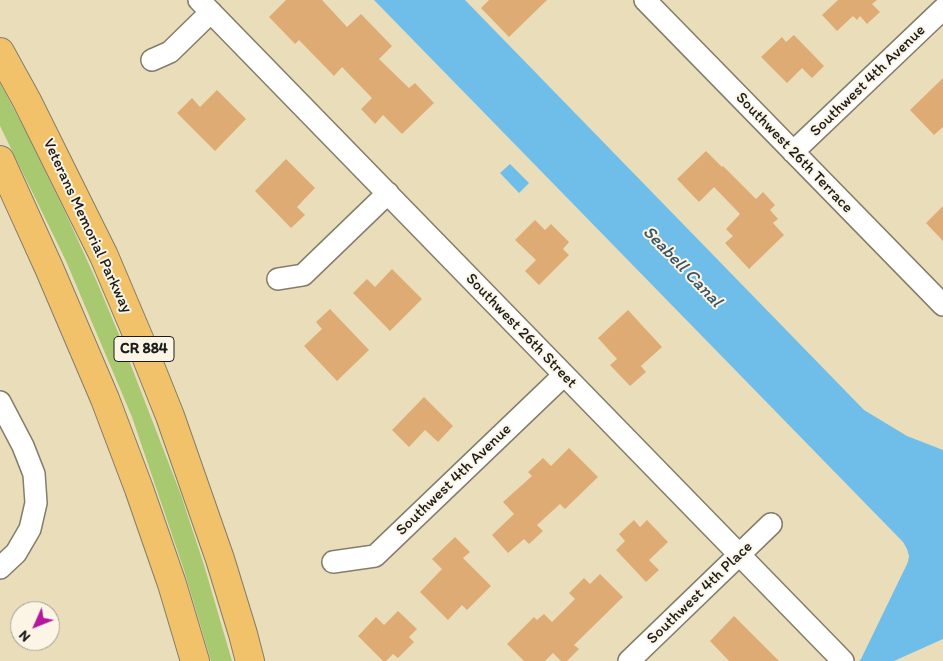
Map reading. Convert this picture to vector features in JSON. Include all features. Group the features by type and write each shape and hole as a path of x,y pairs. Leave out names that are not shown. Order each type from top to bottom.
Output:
{"highway":[{"name":"Veterans Memorial Parkway","path":"0,52 27,100 104,256 140,341 170,416 220,560 250,661"},
{"name":"CR 884","path":"0,160 50,268 105,399 172,584 195,661"},
{"path":"0,204 31,268 125,498 172,584"}],"street":[{"name":"Southwest 26th Terrace","path":"645,0 943,305"},
{"path":"152,60 170,52 205,6"},
{"name":"Southwest 26th Street","path":"205,6 843,661"},
{"name":"Southwest 4th Avenue","path":"793,152 943,9"},
{"path":"278,279 303,275 388,193"},
{"name":"Southwest 4th Avenue","path":"333,562 374,556 564,375"},
{"path":"0,402 23,446 34,474 36,503 30,529 16,553 0,568"},
{"name":"Southwest 4th Place","path":"629,661 771,524"}],"green space":[{"path":"0,83 66,214 120,337 181,495 232,661 211,661 184,570 132,417 66,261 0,126"}],"water":[{"name":"Seabell Canal","path":"374,0 465,0 864,410 907,436 943,450 943,639 894,661 859,661 908,562 909,556 903,542"},
{"path":"510,164 529,183 519,193 500,173"}],"building":[{"path":"286,0 322,0 347,27 361,14 392,46 379,59 409,88 415,83 434,103 402,134 383,115 375,124 361,109 372,98 342,67 334,76 299,40 295,44 269,17"},
{"path":"489,0 547,0 509,37 481,8"},
{"path":"838,0 877,0 872,4 880,12 867,24 860,16 857,20 853,16 837,31 822,15"},
{"path":"794,35 824,66 812,78 802,68 787,83 761,57 782,37 786,42"},
{"path":"943,78 943,127 934,135 910,110"},
{"path":"217,90 246,119 215,151 177,113 192,98 200,107"},
{"path":"706,151 756,199 763,192 775,205 770,210 778,219 773,223 784,235 749,269 725,243 733,236 726,229 740,214 714,187 699,202 677,179"},
{"path":"286,159 315,188 297,207 305,215 291,228 255,191"},
{"path":"943,206 943,241 926,223"},
{"path":"535,220 545,230 551,224 569,242 563,249 569,255 539,285 525,271 536,260 515,240"},
{"path":"392,269 422,299 390,331 353,293 367,279 375,287"},
{"path":"330,309 369,350 337,381 304,346 322,329 316,322"},
{"path":"628,310 662,347 641,366 646,372 630,386 610,365 617,359 598,338"},
{"path":"424,397 453,426 438,442 425,430 409,447 392,430"},
{"path":"569,448 598,477 565,509 560,504 537,525 543,531 529,544 524,539 508,553 492,535 514,514 503,502 532,476 528,472 543,458 551,466"},
{"path":"634,520 640,527 647,520 668,542 649,560 659,570 646,582 616,550 625,541 619,534"},
{"path":"455,537 470,552 463,558 491,586 467,610 462,605 448,620 420,592 442,569 432,559"},
{"path":"600,574 623,597 574,645 579,649 567,661 561,661 553,653 545,661 524,661 507,644 534,617 537,620 544,614 552,622 575,599 569,593 584,578 590,584"},
{"path":"398,611 417,629 409,637 414,642 398,658 393,654 386,661 383,661 358,636 376,617 384,625"},
{"path":"734,616 779,661 729,661 710,641"}]}
